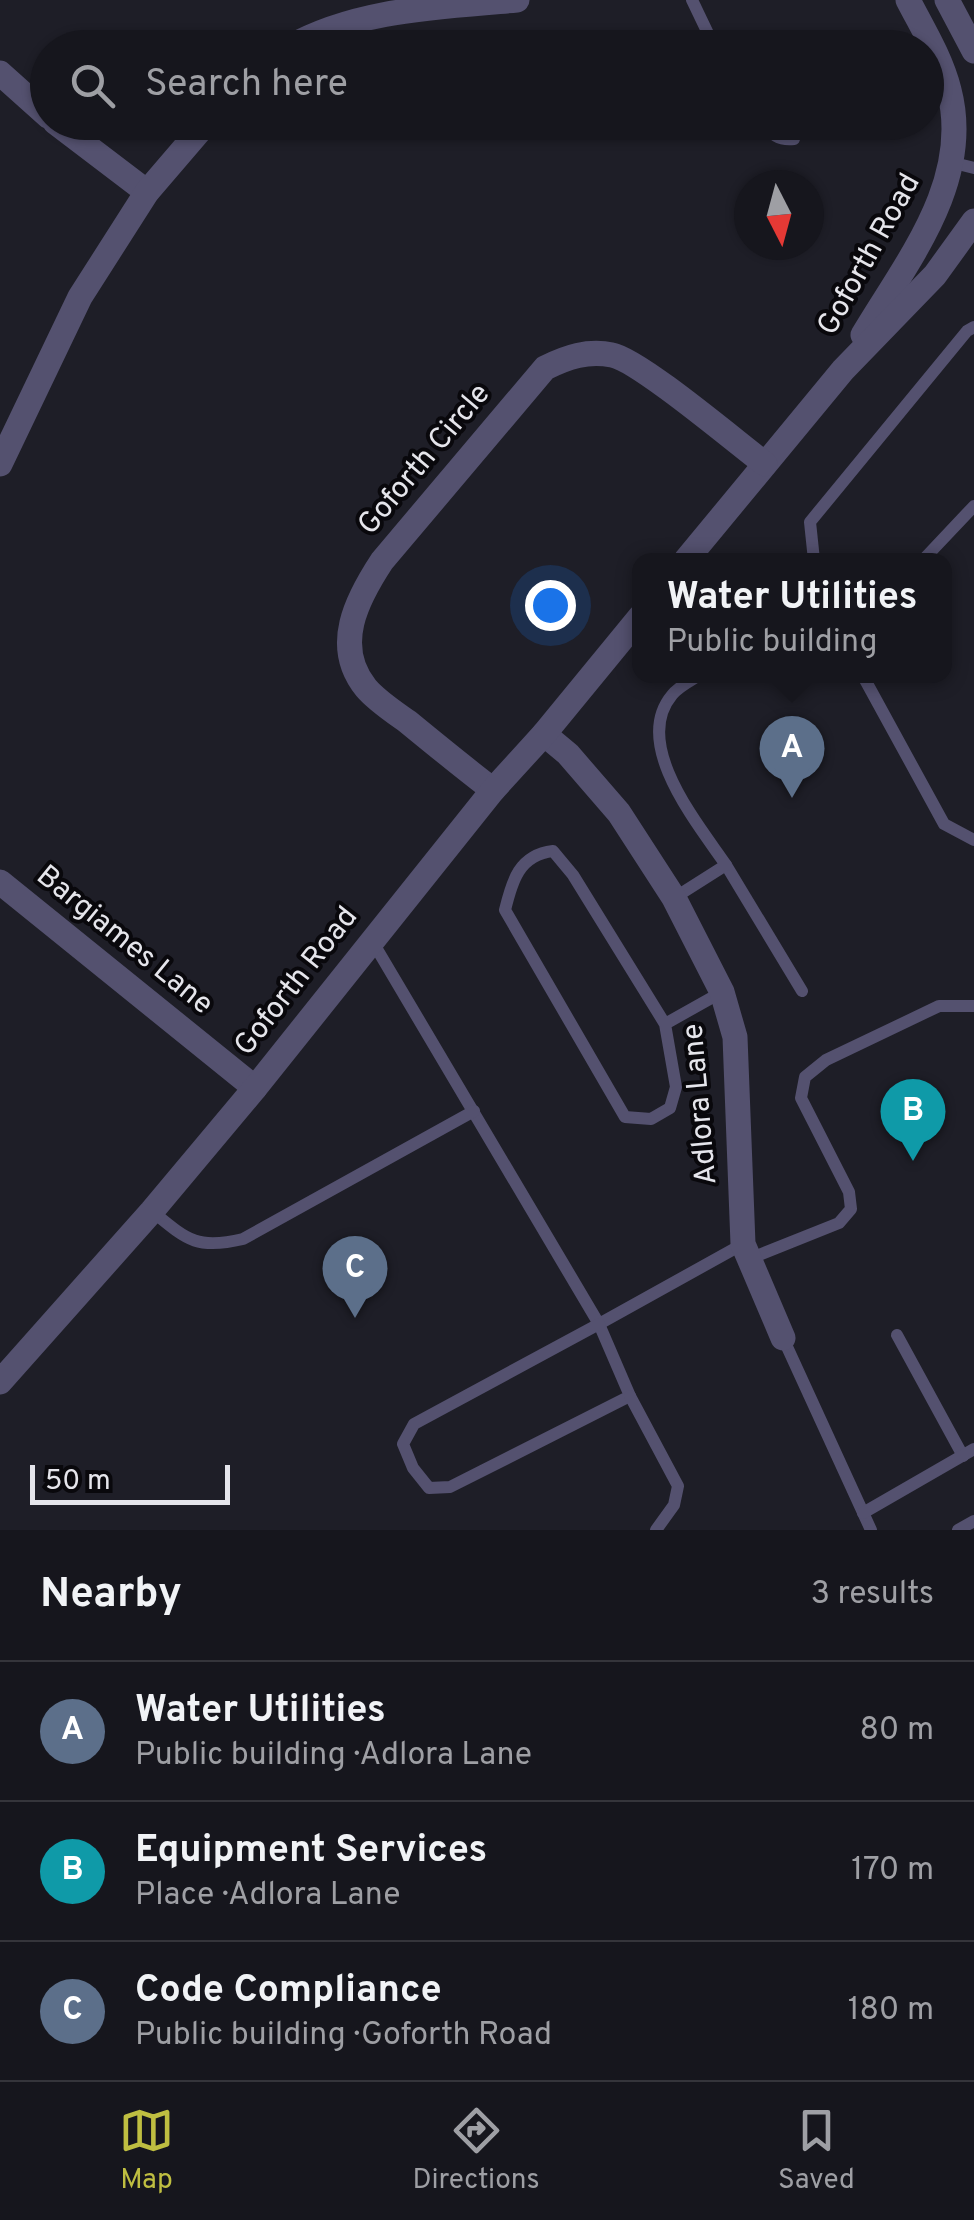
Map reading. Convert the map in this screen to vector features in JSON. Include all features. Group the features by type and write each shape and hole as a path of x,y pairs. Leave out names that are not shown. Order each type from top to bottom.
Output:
{"street":[{"path":"325,30 419,5 517,0"},
{"name":"Goforth Road","path":"908,0 924,30"},
{"path":"947,0 974,51"},
{"path":"0,73 30,100"},
{"name":"Goforth Road","path":"843,370 945,191 964,165 956,147 944,75"},
{"path":"79,140 147,192"},
{"path":"0,464 80,297 147,192 192,140"},
{"name":"Goforth Road","path":"692,553 843,370 935,275 974,222"},
{"name":"Goforth Circle","path":"493,790 367,690 352,666 352,616 382,560 545,368 568,357 591,353 624,358 765,464"},
{"name":"Goforth Road","path":"0,1382 255,1088 371,939 632,627"},
{"name":"Adlora Lane","path":"544,734 568,754 619,813 674,898 722,992 735,1037 745,1252 784,1338"},
{"name":"Bargiames Lane","path":"0,882 255,1088"}],"lane":[{"path":"692,0 706,30"},
{"path":"813,553 810,522 974,327"},
{"path":"930,553 972,513"},
{"path":"688,683 672,694 658,723 665,766 802,991"},
{"path":"867,683 944,824 974,840"},
{"path":"553,851 664,1024 676,1087 670,1108 651,1119 625,1117 505,910 512,882 522,864 539,852 553,851"},
{"path":"674,898 726,864"},
{"path":"371,939 599,1324 630,1396 678,1486 674,1505 656,1530"},
{"path":"664,1024 722,992"},
{"path":"630,1396 450,1487 429,1488 413,1468 404,1444 414,1424 599,1324 745,1252 840,1223 851,1209 849,1192 800,1098 805,1077 826,1060 939,1006 974,1006"},
{"path":"152,1211 187,1240 213,1246 243,1239 474,1111"},
{"path":"863,1513 969,1452 897,1335"},
{"path":"784,1338 871,1530"},
{"path":"958,1530 974,1521"}],"place":[{"name":"Water Utilities","path":"792,798"},
{"name":"Equipment Services","path":"913,1161"},
{"name":"Code Compliance","path":"355,1318"}]}
